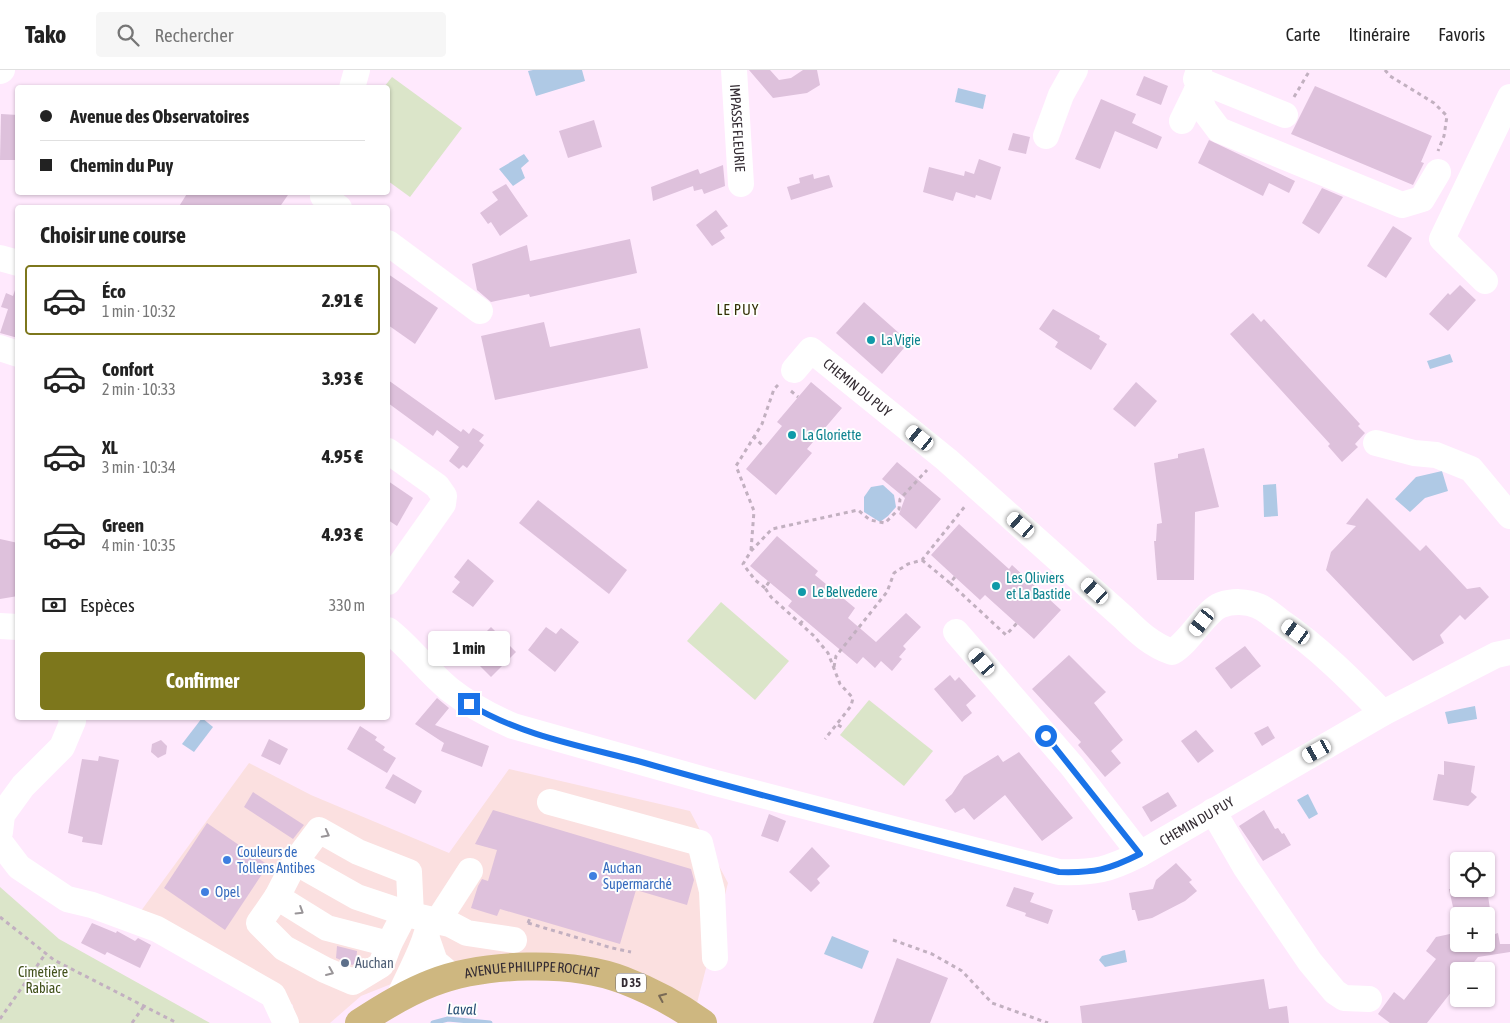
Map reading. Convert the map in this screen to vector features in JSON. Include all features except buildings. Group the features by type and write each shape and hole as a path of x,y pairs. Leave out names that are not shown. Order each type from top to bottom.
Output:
{"main road":[{"name":"AVENUE PHILIPPE ROCHAT","path":"359,1023 399,997 470,972 509,968 550,968 587,971 622,979 674,1002 703,1023"}],"street":[{"path":"353,85 357,70"},
{"name":"IMPASSE FLEURIE","path":"734,70 741,184"},
{"path":"1046,136 1061,95 1075,70"},
{"path":"1203,79 1285,115"},
{"path":"1203,79 1204,110 1219,130 1402,205 1422,199 1438,172"},
{"path":"1182,121 1203,79"},
{"path":"1484,281 1442,240 1510,97"},
{"path":"323,195 335,205"},
{"path":"390,244 480,311"},
{"path":"0,258 15,262"},
{"path":"0,348 15,353"},
{"name":"CHEMIN DU PUY","path":"794,370 811,350 947,460 1124,618 1142,637 1158,647 1172,652 1182,646 1209,612 1220,605 1240,602 1258,606 1296,632 1333,663 1384,713"},
{"path":"1376,443 1414,453 1436,455 1471,469 1480,476 1510,516"},
{"path":"390,452 437,486 444,496 443,504 390,579"},
{"path":"0,626 15,627"},
{"name":"CHEMIN DU PUY","path":"390,632 406,644 448,688 488,716 513,726 712,782 1059,872 1087,873 1112,868 1140,854 1384,713 1496,655 1510,652"},
{"path":"956,632 1072,766 1140,854"},
{"path":"0,832 2,814 23,786 62,747 72,720"},
{"path":"550,802 700,843 712,891 715,958"},
{"path":"1213,811 1246,868 1310,962 1335,992 1344,998 1369,998"},
{"path":"453,977 435,962 422,922 409,872 358,852 319,830 295,862 277,897 259,923 284,948 315,949 337,946 372,954 422,922 470,871"},
{"path":"0,842 19,867 67,899 92,905 157,929 273,995 286,1023"},
{"path":"295,862 357,897 422,922 450,924 466,934 520,928"},
{"path":"277,897 327,928 389,944"},
{"path":"399,997 412,965 422,922"}],"path":[{"path":"1285,115 1310,70"},
{"path":"1385,70 1390,76 1434,103 1447,116 1444,136 1434,163 1438,172"},
{"path":"751,551 754,511 736,466 762,424 774,389 794,370"},
{"path":"753,436 764,447"},
{"path":"825,739 838,725 851,706 853,698 840,684 828,653 771,597 765,588 755,580 744,564 751,551 772,528 858,510 870,520 885,524 898,509 900,499 926,470 932,469"},
{"path":"834,667 836,656 887,592 894,573 908,564 922,560 972,499"},
{"path":"922,560 1006,635 1017,623"},
{"path":"950,583 955,577"},
{"path":"765,588 770,582"},
{"path":"800,624 804,619"},
{"path":"838,725 845,729"},
{"path":"0,917 46,953 112,991 177,1023"},
{"path":"520,928 530,918"},
{"path":"520,928 631,952"},
{"path":"893,940 932,954 962,971 992,1003 1048,1023"},
{"path":"0,1019 46,953"},
{"path":"132,1023 144,1006"}],"shaded area":[{"path":"249,763 311,795 449,853 509,769 690,811 728,883 697,1003 637,974 424,971 361,996 330,1023 294,1023 293,1005 221,959 138,915"}],"green space":[{"path":"392,77 462,128 410,197 390,182 390,85 386,85"},
{"path":"721,602 789,661 755,700 687,641"},
{"path":"869,700 933,751 904,786 840,735"},
{"name":"Cimetière Rabiac","path":"0,887 59,939 210,1023 0,1023"}],"water":[{"path":"582,70 585,81 536,96 528,71"},
{"path":"958,88 986,95 983,109 955,102"},
{"path":"524,154 529,161 521,168 525,178 513,186 499,169"},
{"path":"1450,354 1453,362 1430,369 1427,361"},
{"path":"1442,471 1448,491 1425,498 1410,512 1395,499 1416,477"},
{"path":"1276,484 1278,516 1264,517 1263,485"},
{"path":"883,485 894,495 896,507 880,522 864,512 864,497 871,487"},
{"path":"1475,706 1477,719 1448,724 1445,712"},
{"path":"200,720 204,720 213,727 194,752 182,744"},
{"path":"1308,794 1318,814 1309,819 1297,800"},
{"path":"832,936 869,951 862,969 824,954"},
{"path":"1125,950 1127,962 1105,967 1099,960 1102,956"}],"waterway":[{"name":"Laval","path":"433,1023 448,1019 490,1023"}],"place":[{"name":"La Vigie","path":"871,340"},
{"name":"La Gloriette","path":"792,435"},
{"name":"Les Oliviers et La Bastide","path":"996,586"},
{"name":"Le Belvedere","path":"802,592"},
{"name":"Couleurs de Tollens Antibes","path":"227,860"},
{"name":"Auchan Supermarché","path":"593,876"},
{"name":"Opel","path":"205,892"},
{"name":"Auchan","path":"345,963"}],"district":[{"name":"LE PUY","path":"738,309"}],"route":[{"path":"469,704 488,716 513,726 712,782 1059,872 1087,873 1112,868 1140,854 1072,766 1046,736"}]}
